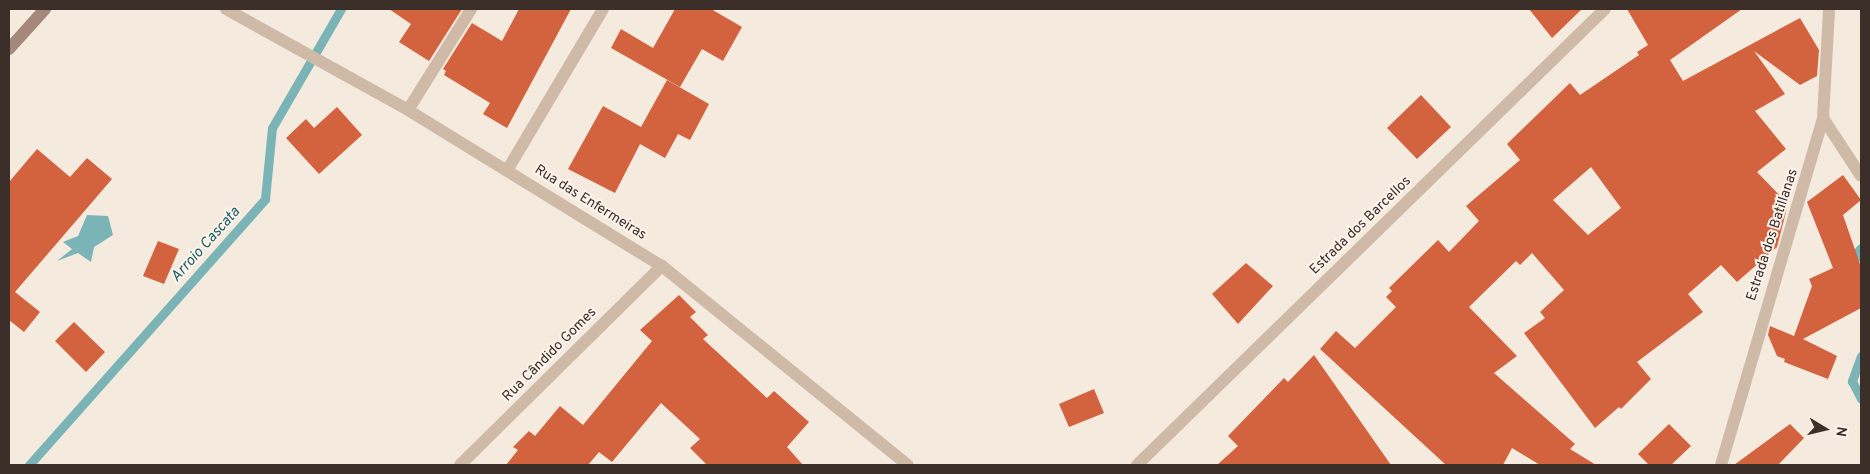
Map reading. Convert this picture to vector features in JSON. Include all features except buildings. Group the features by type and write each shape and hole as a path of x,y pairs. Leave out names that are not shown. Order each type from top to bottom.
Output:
{"main road":[{"path":"9,49 45,9"}],"street":[{"name":"Rua das Enfermeiras","path":"226,9 408,110 508,169 662,266 908,465"},
{"path":"408,110 470,9"},
{"path":"508,169 603,9"},
{"name":"Estrada dos Barcellos","path":"1137,465 1605,9"},
{"name":"Estrada dos Batillanas","path":"1721,465 1823,118 1829,9"},
{"path":"1823,118 1861,176"},
{"name":"Rua Cândido Gomes","path":"460,465 662,266"}],"water":[{"path":"87,215 108,216 113,235 94,247 91,262 78,253 57,261 72,249 63,242 78,236"}],"waterway":[{"name":"Arroio Cascata","path":"29,465 265,199 272,128 341,9"},
{"path":"1861,248 1859,250 1861,257"},
{"path":"1861,356 1852,381 1861,399"}]}
